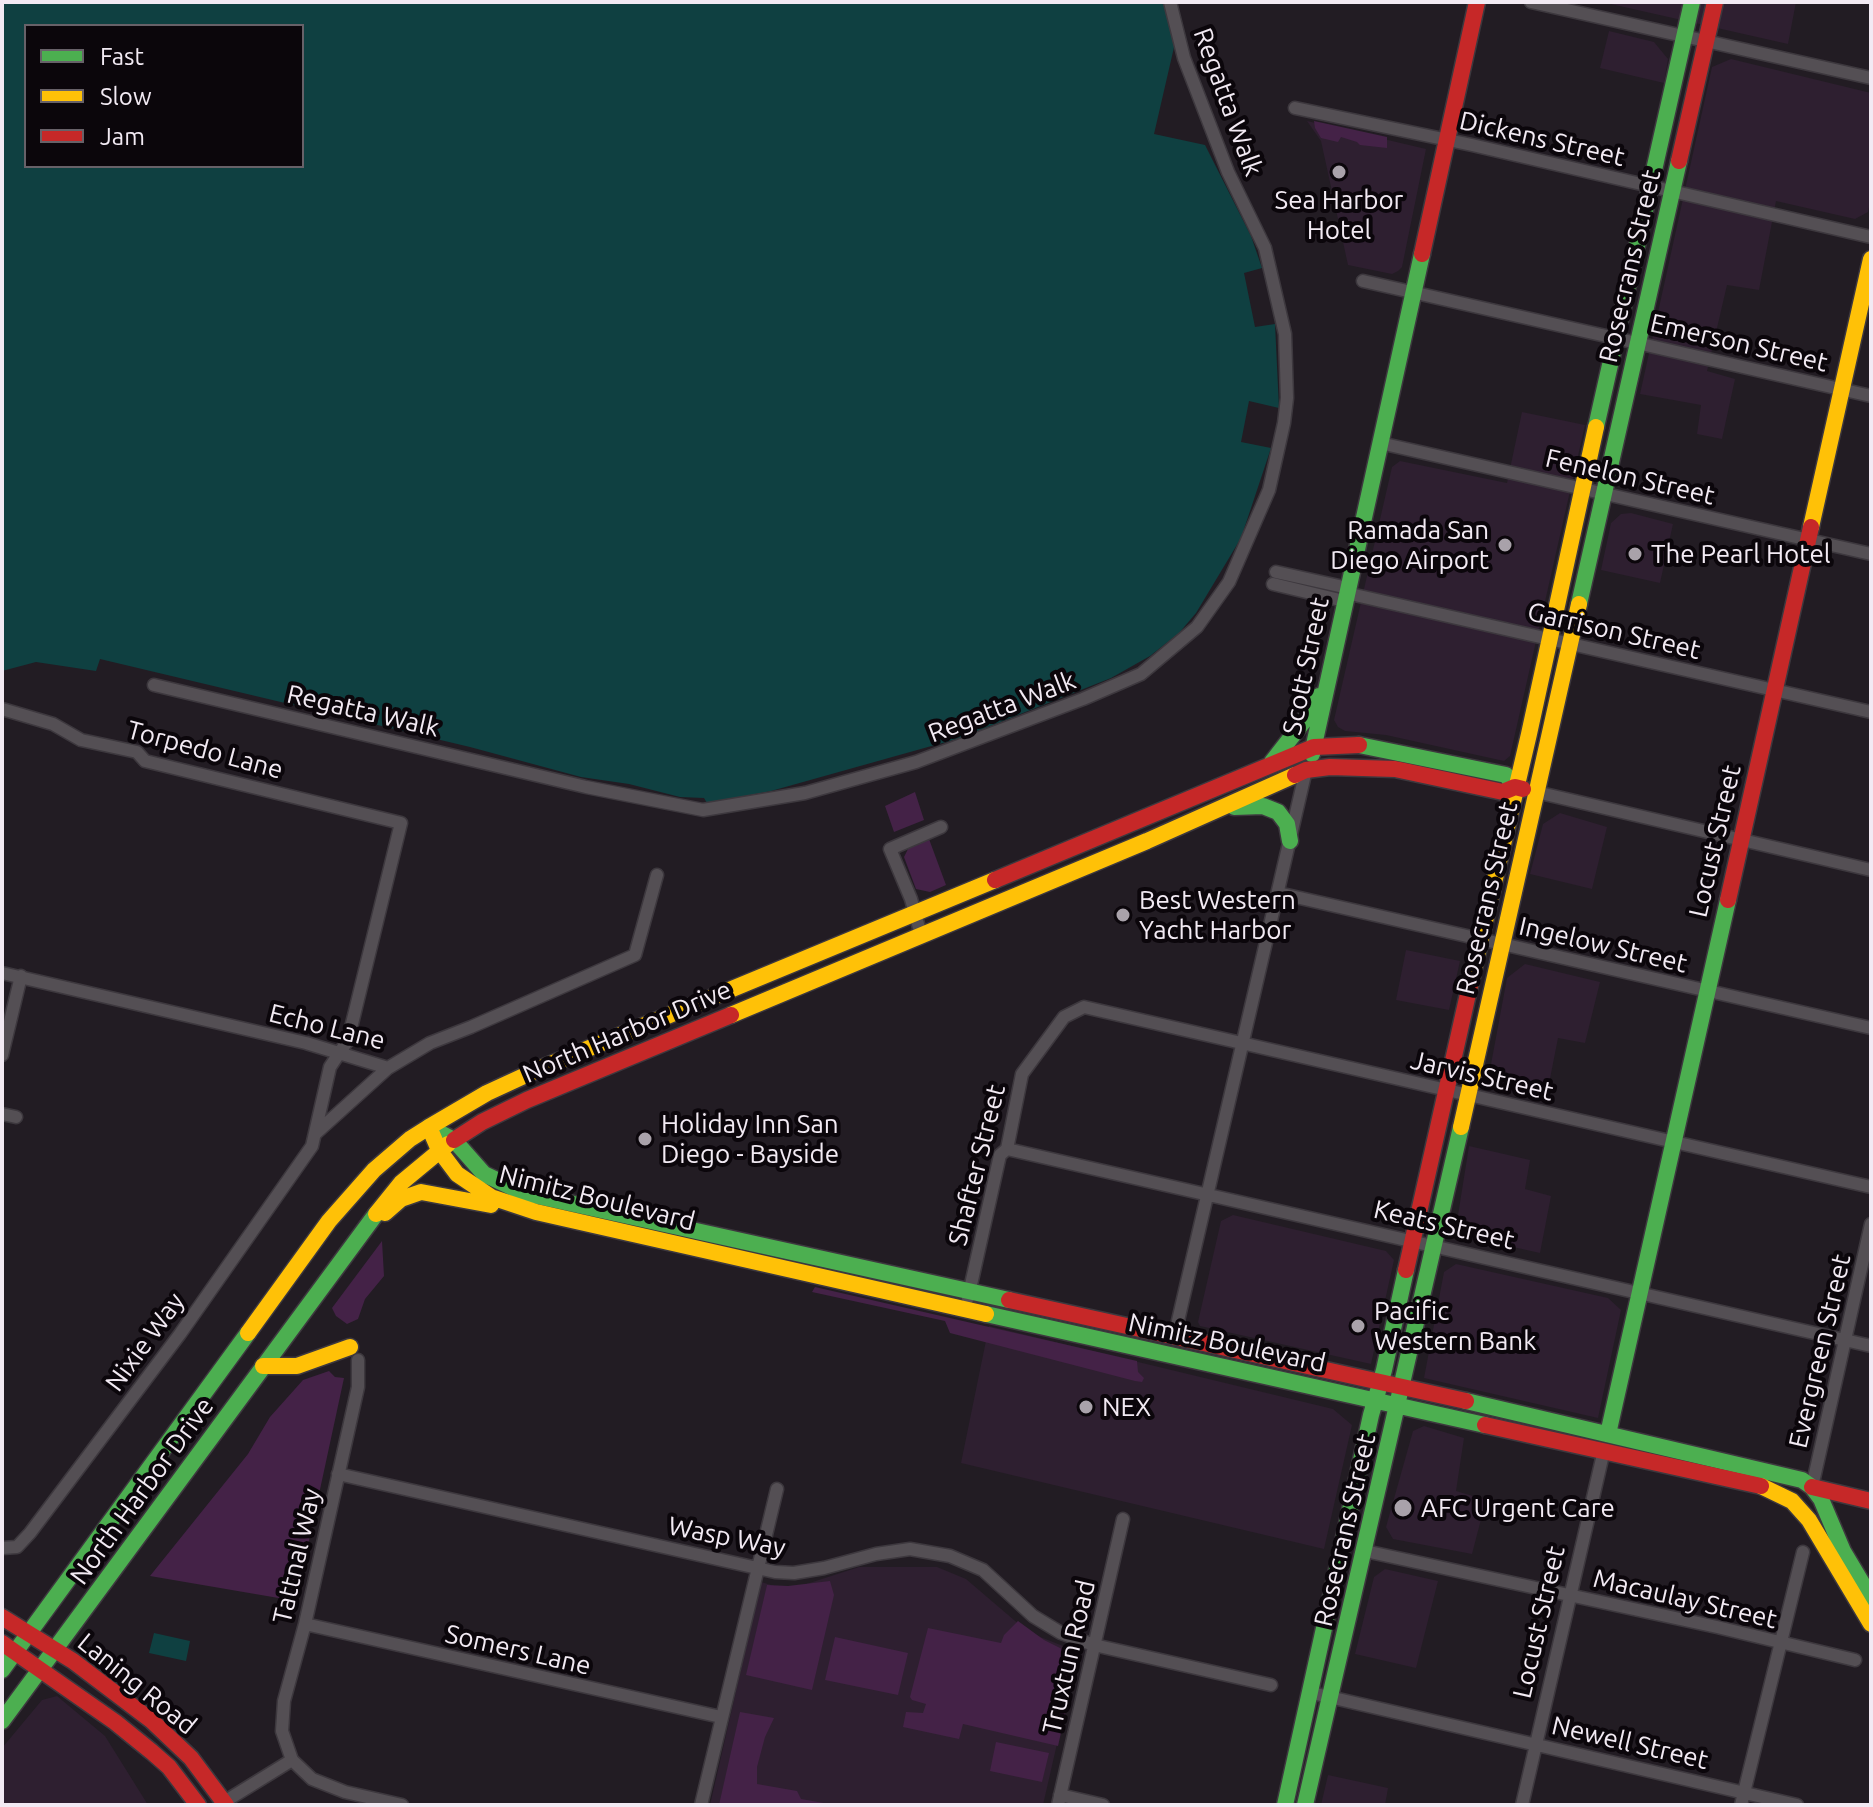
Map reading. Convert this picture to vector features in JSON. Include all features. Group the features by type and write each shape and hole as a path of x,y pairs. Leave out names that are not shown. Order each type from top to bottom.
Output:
{"main road":[{"name":"Scott Street","path":"1306,770 1314,747 1477,2"},
{"name":"Rosecrans Street","path":"1285,1805 1692,2"},
{"name":"Rosecrans Street","path":"1305,1805 1398,1407 1715,2"},
{"name":"Locust Street","path":"1606,1442 1871,259"},
{"path":"1270,764 1307,717 1329,673"},
{"name":"North Harbor Drive","path":"2,1670 9,1648 30,1634 329,1221 374,1170 410,1139 487,1093 1314,747 1360,745 1411,754 1506,775 1515,787"},
{"name":"North Harbor Drive","path":"2,1721 364,1230 401,1183 454,1140 520,1103 1306,770 1330,767 1395,769 1503,792 1515,787 1536,792"},
{"path":"1213,812 1242,805 1271,808 1285,819 1290,841"},
{"name":"Nimitz Boulevard","path":"429,1127 454,1140 484,1174 524,1193 1381,1382 1757,1485 1784,1496 1804,1514 1871,1624"},
{"name":"Nimitz Boulevard","path":"429,1127 439,1150 457,1174 491,1197 536,1212 1398,1407 1760,1468 1802,1480 1812,1487"},
{"path":"364,1230 401,1199 421,1192 536,1212"},
{"path":"263,1366 297,1366 354,1354"},
{"path":"1757,1485 1812,1487 1871,1501"},
{"path":"1812,1487 1823,1503 1847,1558 1871,1598"},
{"name":"Laning Road","path":"2,1617 56,1650 162,1730 191,1758 225,1804"},
{"name":"Laning Road","path":"9,1648 115,1722 152,1752 169,1767 198,1805"}],"street":[{"name":"Regatta Walk","path":"154,685 586,787 703,810 805,793 916,762 1112,688 1141,674 1197,627 1229,582 1269,490 1287,398 1285,330 1265,248 1228,172 1195,88 1170,2"},
{"path":"1531,2 1871,78"},
{"name":"Dickens Street","path":"1295,108 1871,237"},
{"name":"Emerson Street","path":"1363,281 1871,396"},
{"name":"Fenelon Street","path":"1380,443 1871,554"},
{"name":"Garrison Street","path":"1274,578 1871,712"},
{"name":"Torpedo Lane","path":"2,709 53,724 81,740 137,752 145,761 401,823 348,1040 340,1052"},
{"name":"Scott Street","path":"1174,1338 1306,770"},
{"path":"1536,792 1871,870"},
{"path":"921,935 890,849 941,827"},
{"name":"Echo Lane","path":"2,973 340,1052 388,1068 430,1043 635,955 657,875"},
{"name":"Ingelow Street","path":"1278,893 1871,1028"},
{"path":"2,1055 21,976"},
{"name":"Jarvis Street","path":"1084,1007 1871,1187"},
{"name":"Shafter Street","path":"966,1309 1000,1155 1007,1149 1022,1074 1064,1017 1084,1007"},
{"path":"313,1140 330,1067 340,1052"},
{"path":"313,1140 388,1068"},
{"path":"2,1114 16,1117"},
{"name":"Nixie Way","path":"2,1548 17,1547 30,1533 180,1334 301,1164 313,1140"},
{"name":"Keats Street","path":"1007,1149 1871,1346"},
{"name":"Evergreen Street","path":"1812,1487 1871,1224"},
{"name":"Tattnal Way","path":"292,1760 282,1731 284,1701 305,1624 358,1387 354,1354"},
{"name":"Locust Street","path":"1522,1805 1606,1442"},
{"name":"Wasp Way","path":"338,1474 758,1569 794,1573 910,1549 950,1556 983,1570 1033,1616 1061,1633 1094,1645 1271,1685"},
{"path":"701,1805 777,1489"},
{"name":"Truxtun Road","path":"1059,1800 1123,1519"},
{"name":"Macaulay Street","path":"1365,1551 1855,1660"},
{"path":"1743,1799 1803,1552"},
{"name":"Somers Lane","path":"305,1624 721,1717"},
{"name":"Newell Street","path":"1312,1693 1535,1744 1743,1799 1797,1805"},
{"path":"225,1804 292,1760 312,1779 345,1792 402,1805"},
{"path":"1059,1800 1103,1805"}],"shaded area":[{"path":"2,2 1163,2 1175,43 1154,134 1205,145 1251,236 1262,268 1244,273 1255,327 1275,324 1279,408 1249,401 1241,442 1271,448 1241,538 1196,613 1179,633 1150,656 1111,678 960,738 771,791 707,803 704,798 680,797 629,784 581,777 470,747 100,659 96,671 36,662 2,671"},
{"path":"1602,2 1796,2 1788,44"},
{"path":"1609,31 1654,42 1668,59 1664,83 1600,68"},
{"path":"1731,59 1871,93 1871,197 1868,212 1855,219 1776,201 1759,290 1727,285 1707,371 1735,379 1722,439 1697,434 1701,405 1640,394 1712,67"},
{"path":"1307,121 1426,149 1402,267 1398,271 1392,274 1348,265 1321,141"},
{"path":"1314,121 1387,137 1387,148 1360,145 1341,137 1338,142 1321,138"},
{"path":"1522,412 1585,425 1510,756 1504,761 1386,735 1345,731 1334,720 1392,467 1400,461 1507,483"},
{"path":"1631,513 1673,524 1660,583 1601,570 1611,523 1621,514"},
{"path":"915,792 924,820 894,832 885,806"},
{"path":"1560,813 1607,827 1592,889 1530,874 1543,824"},
{"path":"929,839 946,885 930,892 916,889 904,857 909,847"},
{"path":"1406,950 1460,961 1449,1010 1396,1000"},
{"path":"1525,964 1600,982 1585,1043 1558,1038 1546,1099 1500,1089 1489,1075 1507,978"},
{"path":"1469,1146 1530,1160 1525,1189 1551,1196 1540,1253 1455,1234"},
{"path":"1233,1215 1386,1251 1394,1260 1371,1364 1200,1326 1198,1322 1221,1221"},
{"path":"382,1241 384,1276 365,1299 358,1319 347,1324 336,1316 332,1308"},
{"path":"1456,1264 1608,1298 1621,1310 1598,1418 1424,1378 1444,1272"},
{"path":"815,1287 1137,1361 1138,1372 1144,1378 1142,1382 1135,1381 950,1333 945,1321 812,1292"},
{"path":"989,1326 1333,1409 1352,1425 1324,1549 961,1463"},
{"path":"329,1371 335,1377 344,1378 296,1601 150,1576 248,1454 270,1417 303,1380"},
{"path":"1424,1426 1464,1438 1456,1491 1486,1500 1472,1554 1393,1539 1386,1527 1413,1431"},
{"path":"859,1567 937,1567 966,1579 1028,1632 1078,1652 1043,1805 710,1805 761,1582 788,1590"},
{"path":"1385,1569 1438,1581 1416,1668 1355,1654 1374,1577"},
{"path":"830,1581 834,1595 812,1690 746,1675 767,1585"},
{"path":"1018,1621 1044,1640 1078,1657 1058,1746 963,1724 959,1739 903,1727 906,1712 923,1713 926,1704 910,1697 928,1628 1001,1643 1004,1635"},
{"path":"154,1633 190,1641 186,1661 149,1653"},
{"path":"835,1637 908,1653 898,1695 825,1680"},
{"path":"57,1696 105,1736 148,1805 2,1805 2,1748 42,1700"},
{"path":"740,1712 774,1718 757,1767 757,1784 797,1791 801,1799 835,1805 719,1805"},
{"path":"996,1742 1049,1753 1042,1782 990,1771"},
{"path":"1328,1775 1388,1788 1385,1805 1321,1805"}],"traffic: fast":[{"path":"1596,427 1692,2"},
{"path":"1579,604 1679,161"},
{"path":"1312,754 1422,254"},
{"path":"1272,762 1307,717 1319,696"},
{"path":"1359,745 1506,775 1515,787"},
{"path":"1234,807 1263,806 1278,812 1287,824 1290,841"},
{"path":"1608,1434 1728,900"},
{"path":"429,1127 454,1140 484,1174 524,1193 1009,1300"},
{"path":"1305,1805 1461,1127"},
{"path":"2,1721 376,1214"},
{"path":"1285,1805 1406,1270"},
{"path":"986,1314 1485,1425"},
{"path":"2,1670 248,1333"},
{"path":"1466,1401 1802,1480 1821,1499 1843,1551 1871,1598"}],"traffic: slow":[{"path":"1811,527 1871,259"},
{"path":"1470,985 1596,427"},
{"path":"1461,1127 1579,604"},
{"path":"731,1015 1147,841 1295,775"},
{"path":"429,1127 487,1093 539,1069 995,880"},
{"path":"429,1127 439,1150 457,1174 491,1197 536,1212 986,1314"},
{"path":"248,1333 329,1221 374,1170 429,1127"},
{"path":"376,1214 401,1183 448,1144"},
{"path":"385,1213 401,1199 421,1192 491,1205"},
{"path":"263,1366 297,1366 350,1347"},
{"path":"1761,1486 1792,1501 1809,1520 1871,1624"}],"traffic: jam":[{"path":"1422,254 1477,2"},
{"path":"1679,161 1715,2"},
{"path":"1728,900 1811,527"},
{"path":"995,880 1314,747 1359,745"},
{"path":"1295,775 1306,770 1330,767 1395,769 1503,792 1515,787 1523,789"},
{"path":"1406,1270 1470,985"},
{"path":"454,1140 527,1100 731,1015"},
{"path":"1009,1300 1466,1401"},
{"path":"1485,1425 1761,1486"},
{"path":"1812,1487 1871,1501"},
{"path":"2,1617 73,1661 152,1721 191,1758 226,1805"},
{"path":"2,1643 115,1722 152,1752 169,1767 198,1805"}],"place":[{"name":"Sea Harbor Hotel","path":"1339,172"},
{"name":"Ramada San Diego Airport","path":"1505,545"},
{"name":"The Pearl Hotel","path":"1635,554"},
{"name":"Best Western Yacht Harbor","path":"1123,915"},
{"name":"Holiday Inn San Diego - Bayside","path":"645,1139"},
{"name":"Pacific Western Bank","path":"1358,1326"},
{"name":"NEX","path":"1086,1407"},
{"name":"AFC Urgent Care","path":"1403,1508"}]}
